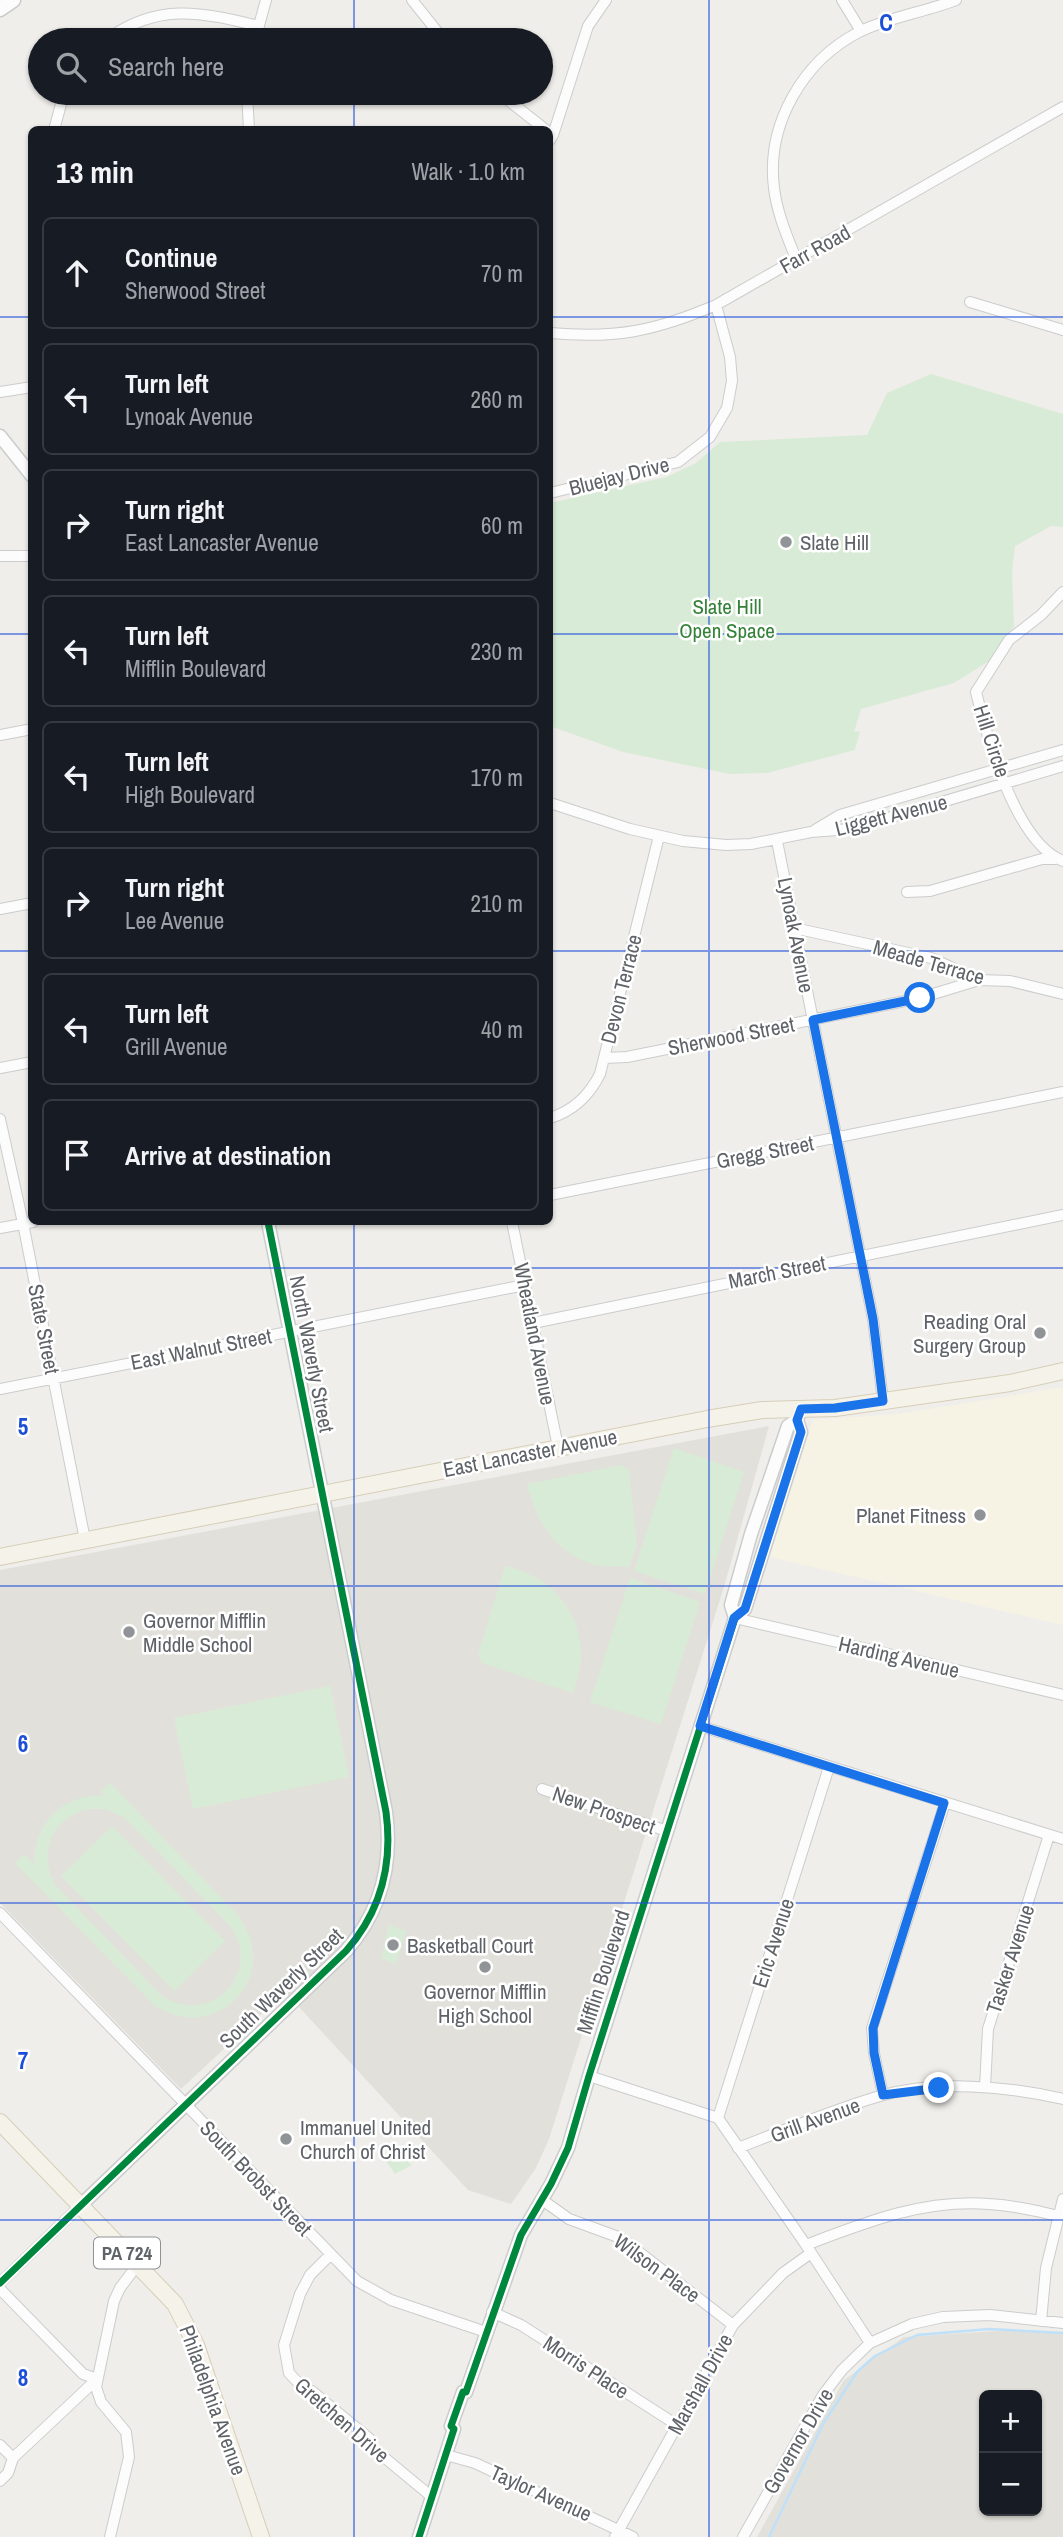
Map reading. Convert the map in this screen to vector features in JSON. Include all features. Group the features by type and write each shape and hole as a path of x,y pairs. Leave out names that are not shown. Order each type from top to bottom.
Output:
{"main road":[{"path":"0,9 13,0"},
{"name":"East Lancaster Avenue","path":"0,1557 558,1447 751,1412 799,1414 1010,1383 1063,1371"},
{"name":"Philadelphia Avenue","path":"0,2122 175,2304 186,2322 218,2406 261,2537"}],"street":[{"path":"125,28 133,23 177,12 198,12 259,26 266,0"},
{"path":"412,0 434,28"},
{"path":"553,126 588,26 607,0"},
{"path":"842,0 861,31"},
{"path":"796,260 780,219 773,166 779,131 791,98 808,72 838,45 861,31 956,0"},
{"path":"55,126 61,105"},
{"path":"248,105 249,126"},
{"path":"514,105 540,126"},
{"name":"Farr Road","path":"553,333 600,336 637,332 667,325 716,305 1063,107"},
{"path":"970,302 1063,330"},
{"name":"Bluejay Drive","path":"553,492 678,462 710,437 727,408 732,380 730,357 716,305"},
{"path":"0,392 28,388"},
{"path":"0,436 28,471"},
{"path":"0,556 28,556"},
{"name":"Hill Circle","path":"1059,860 1029,832 1001,770 976,692 997,663 1009,640 1041,615 1063,592"},
{"path":"0,735 28,730"},
{"name":"Liggett Avenue","path":"811,832 840,815 1063,750"},
{"name":"Liggett Avenue","path":"811,832 851,829 1063,766"},
{"path":"553,804 630,829 683,841 726,845 776,841 811,832"},
{"name":"Devon Terrace","path":"553,1117 564,1114 591,1090 600,1074 659,836"},
{"name":"Lynoak Avenue","path":"776,841 861,1255 873,1319 883,1401"},
{"path":"907,891 930,891 1042,859 1059,860"},
{"path":"0,909 28,904"},
{"name":"Meade Terrace","path":"794,928 931,958 979,980 1010,981 1063,994"},
{"name":"Sherwood Street","path":"604,1058 626,1057 920,998 979,980"},
{"path":"0,1068 28,1063"},
{"name":"Gregg Street","path":"553,1194 1063,1092"},
{"name":"State Street","path":"0,1119 28,1222"},
{"name":"March Street","path":"533,1323 1063,1215"},
{"path":"0,1228 28,1222"},
{"name":"State Street","path":"28,1225 85,1540"},
{"name":"North Waverly Street","path":"269,1225 323,1493"},
{"name":"Wheatland Avenue","path":"513,1225 558,1447"},
{"name":"East Walnut Street","path":"0,1389 526,1285"},
{"name":"Mifflin Boulevard","path":"419,2537 454,2429 452,2426 463,2392 466,2392 521,2235 551,2184 568,2148 734,1618 745,1609 801,1432 799,1414"},
{"name":"South Waverly Street","path":"80,2206 354,1942 375,1908 386,1874 389,1849 386,1812 323,1493"},
{"name":"Harding Avenue","path":"734,1618 1063,1695"},
{"path":"700,1726 1063,1839"},
{"name":"Eric Avenue","path":"718,2119 829,1767"},
{"name":"New Prospect","path":"542,1789 667,1831"},
{"path":"883,2095 874,2053 873,2028 944,1803"},
{"name":"Tasker Avenue","path":"985,2087 988,2029 1049,1835"},
{"name":"South Brobst Street","path":"0,1913 358,2281 378,2294 486,2332"},
{"path":"589,2076 718,2119 870,2343"},
{"name":"Grill Avenue","path":"738,2148 883,2095 939,2088 985,2087 1063,2099"},
{"name":"Wilson Place","path":"541,2199 569,2219 621,2238 733,2325"},
{"path":"1041,2321 1046,2268 1063,2199"},
{"name":"Marshall Drive","path":"617,2533 733,2325 808,2249 875,2219 930,2206 992,2204 1059,2216"},
{"path":"0,2283 80,2206"},
{"name":"Gretchen Drive","path":"331,2254 310,2275 296,2303 284,2344 289,2373 306,2391 312,2390 370,2440 369,2444 432,2497"},
{"path":"110,2537 128,2463 129,2446 126,2432 97,2396 97,2379 114,2301 138,2264"},
{"path":"0,2288 83,2374 97,2379"},
{"name":"Morris Place","path":"492,2312 521,2325 677,2425"},
{"name":"Governor Drive","path":"743,2537 822,2395 842,2370 870,2343 912,2324 943,2317 990,2315 1063,2323"},
{"path":"0,2482 8,2473 13,2458 97,2379"},
{"path":"0,2445 13,2458"},
{"name":"Taylor Avenue","path":"446,2455 475,2463 617,2533 633,2537"}],"shaded area":[{"path":"1063,1387 1063,1625 770,1557 813,1420 899,1414"},
{"path":"769,1426 724,1587 549,2139 536,2168 511,2204 468,2190 285,1992 181,2089 0,1903 0,1570"},
{"path":"1012,2330 1063,2333 1063,2537 757,2537 844,2380 904,2337"}],"green space":[{"name":"Slate Hill Open Space","path":"931,374 1063,414 1063,527 1051,526 1015,546 1012,573 1014,626 989,661 954,683 861,709 854,732 860,731 855,750 767,773 730,774 623,752 553,727 553,502 667,477 696,463 720,442 867,435 887,393"},
{"path":"674,1448 744,1472 705,1594 634,1571"},
{"path":"622,1465 629,1470 637,1546 629,1567 596,1565 570,1553 550,1534 536,1510 527,1484"},
{"path":"505,1566 520,1570 547,1585 567,1606 574,1619 579,1634 581,1656 573,1693 482,1663 478,1655"},
{"path":"630,1578 700,1602 661,1724 590,1702"},
{"path":"330,1686 349,1777 193,1809 174,1718"},
{"path":"110,1783 236,1913 249,1936 253,1958 249,1979 238,1997 222,2010 202,2017 179,2016 155,2006 15,1863 24,1854 34,1864 35,1849 45,1824 64,1805 89,1796 104,1796 101,1791","holes":["89,1809 104,1809 125,1818 232,1928 239,1946 240,1964 235,1979 226,1992 213,2001 197,2005 180,2004 162,1996 56,1886 50,1874 48,1850 57,1828 76,1813"]},
{"path":"112,1826 225,1941 174,1991 61,1876"},
{"name":"Basketball Court","path":"389,1925 406,1931 396,1964 381,1958"},
{"path":"399,2153 412,2165 395,2174 386,2161"}],"waterway":[{"path":"769,2537 823,2424 857,2372 875,2356 917,2335 989,2329 1063,2333"}],"cycle path":[{"path":"0,2283 346,1951 368,1919 382,1886 388,1850 386,1812 269,1225"},
{"path":"419,2537 454,2429 451,2426 463,2392 466,2392 521,2235 551,2184 568,2148 735,1618 745,1609 801,1432 797,1420 801,1409"}],"place":[{"name":"Slate Hill","path":"786,542"},
{"name":"Reading Oral Surgery Group","path":"1040,1333"},
{"name":"Planet Fitness","path":"980,1515"},
{"name":"Governor Mifflin Middle School","path":"129,1632"},
{"name":"Basketball Court","path":"393,1945"},
{"name":"Governor Mifflin High School","path":"485,1967"},
{"name":"Immanuel United Church of Christ","path":"286,2139"}],"route":[{"path":"920,998 813,1020 873,1319 883,1401 835,1408 801,1409 797,1420 801,1432 745,1609 734,1618 700,1726 944,1803 872,2034 883,2095 939,2088"}]}
